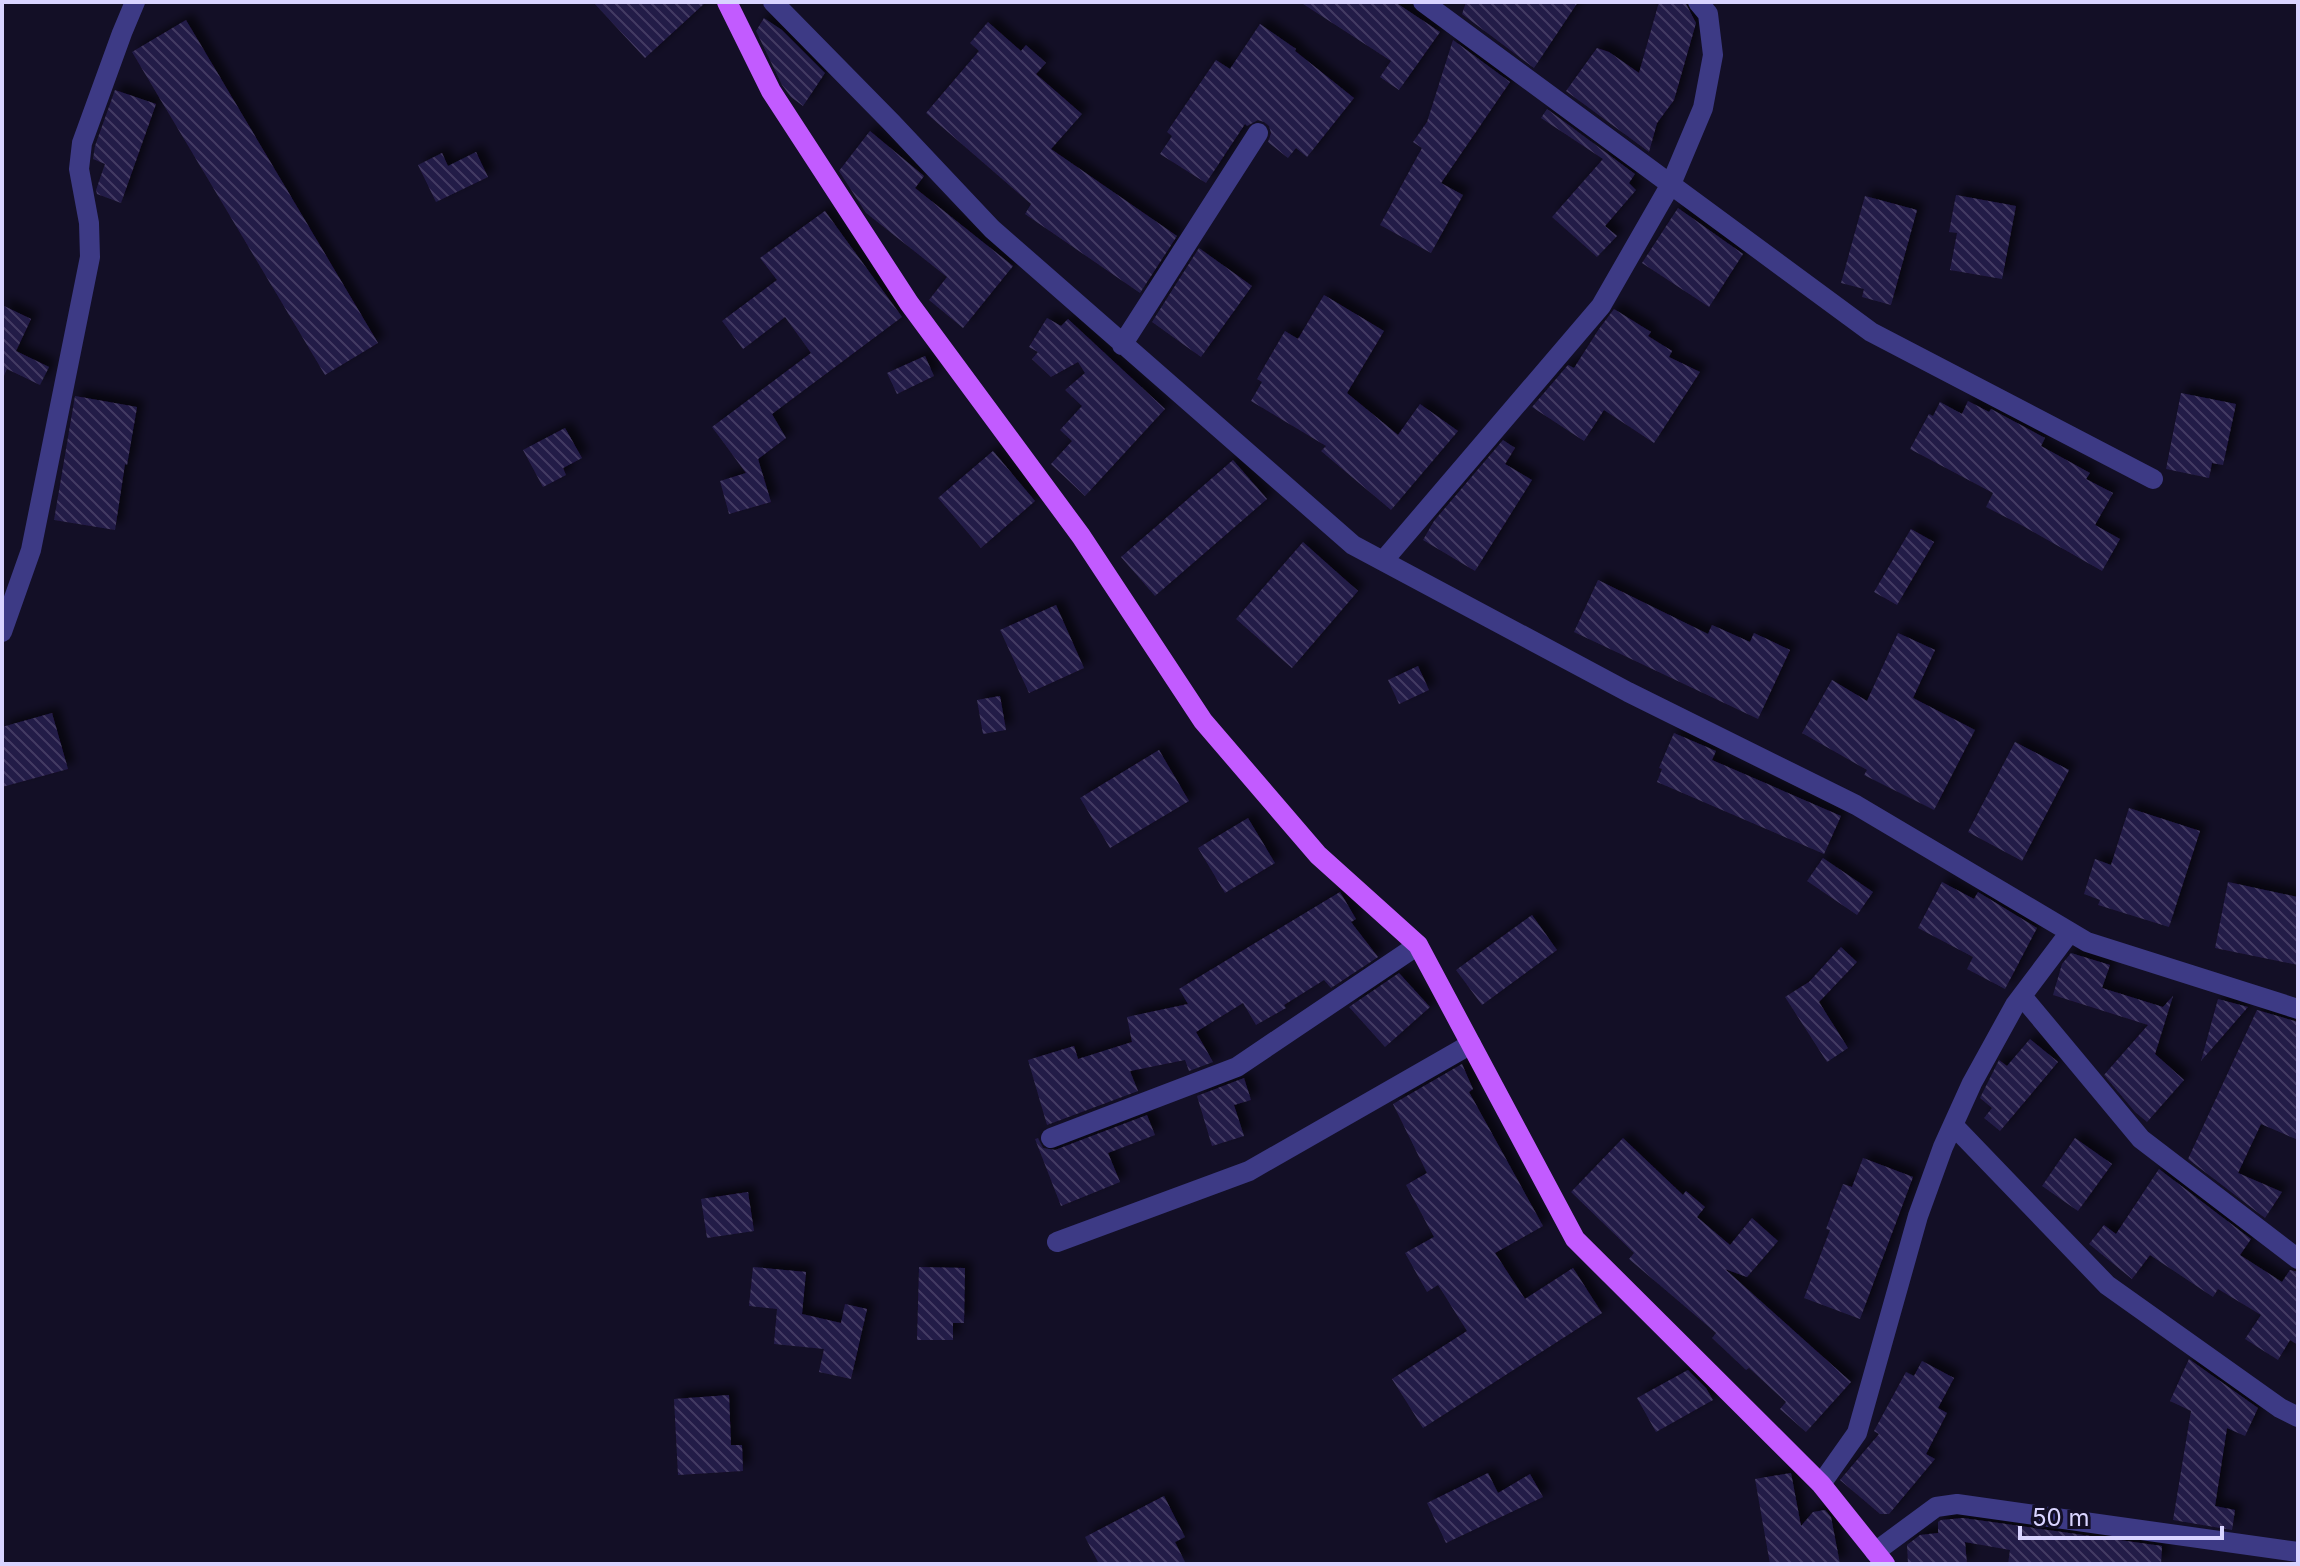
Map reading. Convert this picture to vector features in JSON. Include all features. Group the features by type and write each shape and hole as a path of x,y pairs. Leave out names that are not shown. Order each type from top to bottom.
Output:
{"main road":[{"path":"727,2 771,91 909,303 1081,536 1203,721 1318,855 1418,945 1575,1239 1821,1484 1880,1558"}],"street":[{"path":"2,632 31,550 90,257 89,223 79,169 82,143 135,2"},
{"path":"773,2 992,229 1353,545 1628,692 1856,805 2087,942 2298,1009"},
{"path":"1383,561 1601,306 1671,184 1703,108 1713,55 1708,14 1698,2"},
{"path":"1430,4 1871,332 2153,479"},
{"path":"1122,345 1258,133"},
{"path":"1821,1484 1857,1433 1918,1216 1953,1125 1972,1083 2022,996 2070,932"},
{"path":"1051,1138 1237,1067 1418,945"},
{"path":"2022,996 2141,1139 2298,1259"},
{"path":"1057,1242 1249,1171 1471,1044"},
{"path":"1953,1125 2107,1285 2280,1408 2298,1417"},
{"path":"1880,1558 1936,1507 1957,1504 2298,1552"}],"building":[{"path":"593,2 706,2 645,58"},
{"path":"1300,2 1395,2 1440,32 1399,90 1380,77 1391,61"},
{"path":"1466,2 1578,2 1534,68 1462,14"},
{"path":"1659,2 1685,2 1696,23 1674,100 1657,123 1649,152 1566,91 1597,48 1609,52 1639,73"},
{"path":"764,18 782,30 825,73 803,106 782,85 756,31"},
{"path":"186,20 378,343 325,375 132,52"},
{"path":"988,22 1021,51 1026,45 1046,63 1036,74 1082,114 1051,149 1177,236 1140,293 1025,214 1031,204 926,113 979,51 970,43"},
{"path":"1260,24 1296,49 1354,98 1307,157 1296,148 1288,158 1268,142 1271,133 1264,122 1258,120 1247,126 1245,124 1206,183 1160,154 1172,136 1167,132 1216,60 1230,69"},
{"path":"1453,40 1510,82 1441,183 1463,195 1431,253 1380,225 1422,148 1413,142 1427,122"},
{"path":"115,90 156,104 121,203 97,194 105,164 93,159"},
{"path":"1547,109 1635,174 1629,183 1636,190 1605,226 1617,236 1597,257 1552,217 1603,159 1541,118"},
{"path":"870,131 924,176 915,188 1013,266 963,328 929,300 947,277 866,213 839,171"},
{"path":"476,152 488,177 436,202 418,165 442,153 448,166"},
{"path":"1956,195 2016,206 2002,279 1950,270 1957,233 1949,232"},
{"path":"1865,196 1917,210 1891,305 1862,297 1864,289 1841,283"},
{"path":"1678,208 1743,254 1709,307 1642,263"},
{"path":"825,211 902,317 772,414 786,438 758,459 771,502 729,514 720,481 746,473 712,427 811,353 785,317 743,349 722,321 777,280 760,258"},
{"path":"1199,248 1252,286 1201,357 1152,322"},
{"path":"1324,295 1384,331 1347,393 1398,435 1420,404 1458,431 1391,510 1321,451 1326,446 1251,401 1262,382 1257,379 1285,331 1298,339"},
{"path":"2,305 31,319 16,351 49,367 40,385 7,369 2,380"},
{"path":"1614,309 1651,332 1648,336 1672,351 1669,357 1700,372 1654,443 1604,410 1584,441 1532,407 1568,365 1574,368"},
{"path":"1047,318 1061,326 1068,319 1165,409 1085,496 1051,464 1072,441 1060,430 1082,406 1065,390 1085,373 1078,362 1051,377 1032,359 1038,352 1029,347"},
{"path":"925,356 934,376 897,394 887,373"},
{"path":"2181,393 2236,404 2223,465 2212,463 2209,478 2166,469"},
{"path":"75,396 137,407 115,530 54,520"},
{"path":"1968,401 1989,412 1991,409 2045,438 2041,446 2090,473 2086,479 2113,493 2095,525 2120,539 2102,571 1986,507 1993,493 1910,449 1929,414 1933,416 1940,402 1962,414"},
{"path":"565,428 582,458 563,468 566,475 543,487 523,450"},
{"path":"1503,440 1515,448 1505,464 1532,480 1475,571 1423,540 1434,521"},
{"path":"993,451 1035,501 981,548 938,498"},
{"path":"1233,460 1267,499 1155,596 1121,557"},
{"path":"1911,529 1934,542 1897,605 1874,592"},
{"path":"1303,542 1358,591 1292,668 1236,619"},
{"path":"1598,580 1708,634 1712,625 1750,642 1754,633 1790,650 1758,719 1574,632"},
{"path":"1056,605 1084,668 1029,693 1000,630"},
{"path":"1898,633 1935,650 1913,698 1975,730 1934,810 1864,775 1867,770 1802,733 1832,680 1867,701"},
{"path":"1418,666 1429,690 1399,704 1388,680"},
{"path":"1000,696 1006,730 983,734 977,700"},
{"path":"52,713 68,769 2,787 2,727"},
{"path":"1674,733 1716,751 1712,760 1841,816 1824,854 1657,782 1662,769 1659,768"},
{"path":"2015,742 2069,770 2022,861 1968,832"},
{"path":"1159,750 1189,801 1110,848 1080,798"},
{"path":"2129,808 2200,831 2169,927 2098,905 2100,900 2084,894 2095,859 2111,865"},
{"path":"1248,818 1275,863 1225,893 1198,848"},
{"path":"1823,858 1873,892 1857,915 1807,881"},
{"path":"1942,882 1974,899 1978,892 2037,928 2005,989 1967,969 1973,957 1918,928"},
{"path":"2228,882 2298,897 2298,965 2215,948"},
{"path":"1340,892 1356,919 1351,922 1378,957 1331,988 1324,980 1256,1025 1243,1003 1196,1032 1213,1062 1189,1071 1185,1060 1130,1071 1138,1091 1047,1125 1028,1060 1074,1046 1078,1059 1132,1042 1127,1017 1188,1004 1179,989"},
{"path":"1532,915 1557,950 1482,1005 1456,970"},
{"path":"1841,947 1857,962 1819,1002 1848,1048 1827,1062 1785,997 1809,982"},
{"path":"2071,953 2110,965 2102,988 2163,1007 2173,996 2155,1054 2184,1080 2147,1122 2104,1075 2148,1025 2053,995 2062,964"},
{"path":"1399,973 1430,1007 1385,1047 1349,1007"},
{"path":"2218,999 2248,1007 2201,1061"},
{"path":"2257,1010 2298,1022 2298,1140 2261,1124 2238,1173 2282,1192 2265,1218 2188,1159"},
{"path":"2030,1039 2058,1062 2000,1131 1984,1118 1992,1108 1980,1098 1999,1060 2007,1066"},
{"path":"1462,1064 1473,1089 1469,1092 1543,1226 1495,1253 1525,1299 1573,1268 1602,1313 1423,1428 1392,1379 1467,1331 1438,1285 1427,1292 1405,1253 1434,1237 1406,1185 1427,1173 1393,1104"},
{"path":"1244,1078 1251,1100 1234,1105 1244,1136 1212,1146 1197,1096"},
{"path":"1147,1115 1155,1135 1108,1153 1120,1182 1061,1206 1035,1139 1038,1138 1043,1148 1055,1150"},
{"path":"1623,1138 1683,1195 1686,1191 1705,1207 1697,1217 1730,1245 1752,1218 1778,1241 1747,1277 1725,1269 1851,1382 1806,1432 1780,1409 1786,1402 1712,1338 1716,1333 1629,1259 1634,1253 1571,1192"},
{"path":"2075,1138 2112,1164 2078,1211 2042,1186"},
{"path":"1863,1158 1913,1177 1860,1319 1804,1298 1830,1230 1826,1229 1843,1184 1852,1187"},
{"path":"2159,1169 2251,1239 2240,1255 2282,1282 2290,1270 2298,1272 2298,1345 2290,1340 2278,1360 2245,1339 2261,1315 2218,1289 2213,1297 2150,1255 2132,1279 2089,1244 2104,1225 2116,1234"},
{"path":"748,1192 754,1231 707,1238 701,1199"},
{"path":"753,1267 806,1272 802,1314 841,1323 845,1304 867,1309 851,1379 819,1372 824,1349 774,1344 777,1309 749,1306"},
{"path":"919,1267 965,1268 964,1323 953,1323 953,1340 917,1340"},
{"path":"2189,1359 2258,1408 2245,1436 2227,1428 2215,1506 2235,1510 2232,1530 2173,1520 2191,1411 2170,1401"},
{"path":"1922,1361 1954,1378 1938,1408 1947,1413 1926,1454 1935,1459 1889,1514 1880,1514 1840,1480 1879,1434 1874,1431 1906,1372 1914,1376"},
{"path":"1688,1370 1713,1400 1656,1432 1637,1398"},
{"path":"729,1395 731,1445 742,1445 743,1471 678,1475 674,1399"},
{"path":"1488,1473 1498,1493 1530,1474 1543,1497 1446,1543 1427,1503"},
{"path":"1791,1473 1801,1526 1813,1512 1825,1510 1831,1517 1840,1564 1770,1564 1755,1479"},
{"path":"1164,1496 1185,1537 1175,1542 1186,1564 1099,1564 1085,1537"},
{"path":"1963,1518 2162,1546 2161,1564 2008,1564 2010,1550 1965,1542 1967,1564 1908,1564 1907,1545 1920,1535 1938,1533 1938,1522 1941,1520"}]}
